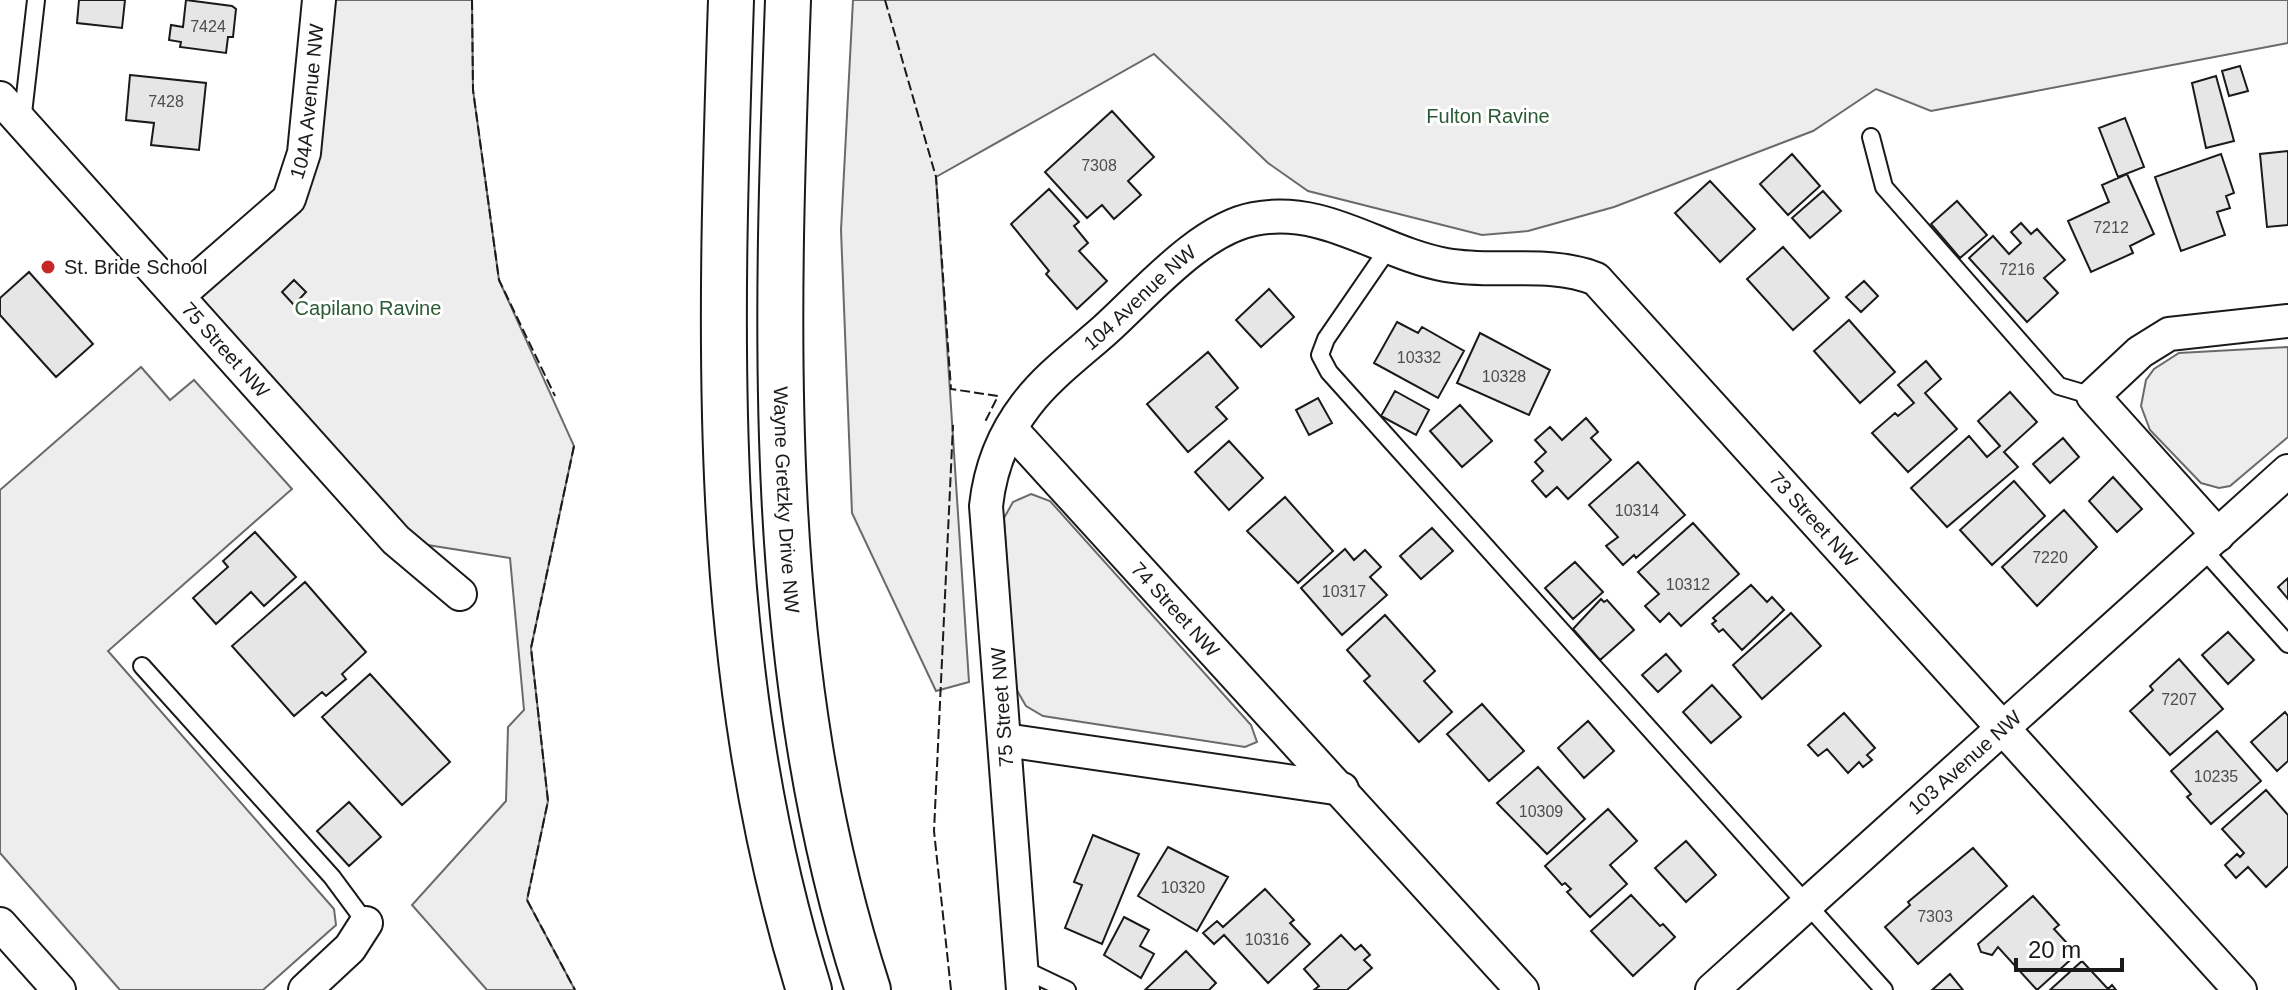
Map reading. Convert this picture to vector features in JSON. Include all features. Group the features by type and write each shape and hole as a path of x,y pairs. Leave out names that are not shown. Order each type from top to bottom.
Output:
{"main road":[{"path":"731,0 721,360 732,592 767,829 809,990"},
{"name":"Wayne Gretzky Drive NW","path":"788,0 780,231 783,516 809,735 838,881 868,990"}],"street":[{"name":"104A Avenue NW","path":"179,295 289,199 304,153 319,0"},
{"name":"75 Street NW","path":"0,98 396,540 460,594"},
{"name":"73 Street NW","path":"1297,216 1338,226 1442,264 1470,269 1565,269 1596,279 2240,990"},
{"name":"104 Avenue NW","path":"1011,429 1042,386 1199,246 1228,228 1251,219 1297,216"},
{"path":"2210,542 2093,396 2140,352 2169,334 2288,321"},
{"name":"75 Street NW","path":"1011,429 992,471 986,506 1022,979"},
{"name":"74 Street NW","path":"1011,429 1522,990"},
{"name":"103 Avenue NW","path":"1712,990 2288,471"},
{"path":"1005,740 1342,789"},
{"path":"305,990 350,948 366,923"},
{"path":"0,924 59,990"}],"lane":[{"path":"22,122 36,0"},
{"path":"1871,137 1884,187 2059,386 2093,396"},
{"path":"1390,246 1326,339 1320,355 1329,372 1884,990"},
{"path":"2210,542 2288,644"},
{"path":"142,666 332,877 366,923"},
{"path":"1022,979 1067,990"}],"shaded area":[{"name":"Capilano Ravine","path":"319,0 472,0 473,90 499,280 574,446 531,648 548,801 527,900 575,990 487,990 412,905 506,801 508,727 524,710 510,558 396,540 179,295 289,199"},
{"name":"Fulton Ravine","path":"853,0 2288,0 2288,43 1931,111 1876,89 1813,131 1614,207 1528,231 1482,235 1308,191 1268,163 1154,54 936,177 969,682 936,691 852,513 841,230"},
{"path":"2288,347 2288,437 2230,486 2219,488 2201,483 2150,430 2141,406 2146,380 2154,369 2179,353"},
{"path":"141,367 170,400 194,380 292,489 108,651 334,909 336,925 263,990 120,990 0,853 0,490"},
{"path":"1031,494 1050,501 1251,725 1257,742 1245,747 1043,716 1026,706 1015,687 1004,518 1013,502"}],"building":[{"path":"79,0 125,0 122,28 77,23"},
{"path":"186,0 236,9 233,37 228,37 226,53 180,47 181,42 169,40 171,25 183,27"},
{"path":"2240,66 2248,91 2229,96 2222,71"},
{"path":"130,75 206,83 199,150 151,145 154,123 126,120"},
{"path":"2216,76 2234,141 2206,148 2192,83"},
{"path":"1112,111 1154,157 1128,181 1141,195 1114,219 1102,205 1087,218 1045,172"},
{"path":"2125,118 2144,167 2118,177 2099,128"},
{"path":"2288,151 2288,225 2267,227 2260,154"},
{"path":"1792,154 1820,186 1788,215 1760,184"},
{"path":"2221,154 2234,193 2226,196 2230,208 2217,212 2225,235 2181,251 2155,177"},
{"path":"2127,174 2154,234 2130,246 2133,253 2091,272 2068,221 2109,202 2102,185"},
{"path":"1710,181 1755,229 1720,262 1675,213"},
{"path":"1049,189 1079,222 1074,226 1088,243 1079,251 1107,281 1077,309 1046,274 1049,271 1011,224"},
{"path":"1823,191 1841,211 1810,238 1792,218"},
{"path":"1957,201 1987,235 1960,258 1931,224"},
{"path":"2021,223 2031,234 2037,229 2065,260 2044,278 2058,293 2027,322 1969,258 1993,236 2009,254 2021,243 2011,232"},
{"path":"1783,247 1829,298 1793,330 1747,279"},
{"path":"29,272 93,344 56,377 0,315 0,298"},
{"path":"294,280 306,292 294,305 282,292"},
{"path":"1864,281 1878,296 1861,312 1846,297"},
{"path":"1269,289 1294,317 1261,347 1236,320"},
{"path":"1849,320 1895,372 1860,403 1814,351"},
{"path":"1397,322 1418,333 1422,327 1464,351 1438,398 1374,363"},
{"path":"1480,333 1550,370 1529,415 1457,383"},
{"path":"1208,352 1238,388 1216,407 1227,419 1188,452 1147,404"},
{"path":"1926,361 1941,379 1925,393 1957,429 1908,472 1872,433 1895,413 1898,416 1914,403 1898,385"},
{"path":"1395,391 1429,410 1416,435 1381,416"},
{"path":"2010,392 2037,422 2004,452 2018,467 1947,527 1911,488 1969,436 1987,457 2000,446 1978,421"},
{"path":"1318,398 1332,423 1309,435 1296,410"},
{"path":"1460,405 1492,441 1462,467 1430,431"},
{"path":"1586,418 1598,432 1591,438 1611,460 1568,499 1557,487 1546,497 1532,481 1543,471 1535,462 1546,452 1535,440 1550,427 1562,440"},
{"path":"2063,438 2079,457 2050,483 2033,464"},
{"path":"1229,441 1263,478 1229,510 1195,472"},
{"path":"1638,462 1685,515 1636,558 1634,555 1623,565 1606,546 1618,537 1589,505"},
{"path":"2113,477 2142,509 2117,532 2089,501"},
{"path":"2014,481 2045,516 1992,565 1960,530"},
{"path":"1285,497 1333,551 1298,583 1247,531"},
{"path":"2064,510 2097,547 2037,606 2002,567"},
{"path":"1693,523 1739,574 1681,626 1669,613 1660,622 1645,606 1659,594 1638,572"},
{"path":"1432,528 1453,551 1421,579 1400,556"},
{"path":"255,532 296,577 264,606 251,592 216,624 193,598 228,567 223,561"},
{"path":"1345,549 1354,560 1365,550 1381,567 1370,577 1387,595 1342,635 1301,588"},
{"path":"1575,562 1603,592 1573,619 1545,588"},
{"path":"2288,578 2288,599 2278,587"},
{"path":"305,582 366,652 342,674 346,679 326,696 322,692 294,716 232,646"},
{"path":"1751,585 1767,602 1772,597 1784,610 1742,650 1723,629 1719,632 1712,624 1716,621 1713,618"},
{"path":"1601,599 1604,602 1607,600 1634,630 1600,660 1573,629"},
{"path":"1791,613 1821,646 1762,699 1733,665"},
{"path":"1385,615 1435,671 1424,681 1452,712 1419,742 1364,681 1370,676 1347,650"},
{"path":"2228,632 2254,660 2228,684 2202,655"},
{"path":"1666,654 1681,671 1658,692 1642,675"},
{"path":"2179,659 2223,709 2170,755 2130,711 2153,690 2150,686"},
{"path":"370,674 450,762 402,805 322,717"},
{"path":"1712,685 1741,717 1711,743 1683,712"},
{"path":"1482,704 1524,751 1489,781 1447,734"},
{"path":"2285,712 2288,716 2288,761 2277,771 2251,742"},
{"path":"1844,713 1875,748 1867,755 1872,760 1863,767 1859,762 1848,773 1827,749 1818,756 1808,745"},
{"path":"1588,721 1614,751 1584,778 1558,748"},
{"path":"2217,731 2261,781 2211,824 2187,797 2191,794 2171,771"},
{"path":"1538,767 1585,819 1547,854 1497,803"},
{"path":"2266,790 2288,815 2288,866 2266,887 2248,867 2236,878 2225,865 2237,854 2240,857 2244,853 2222,829"},
{"path":"349,802 381,837 349,866 317,831"},
{"path":"1608,809 1637,841 1610,865 1627,884 1590,917 1567,892 1571,889 1565,883 1562,885 1545,866"},
{"path":"1093,835 1139,854 1102,944 1065,928 1082,885 1074,882"},
{"path":"1686,841 1716,875 1686,902 1655,868"},
{"path":"1168,847 1228,877 1197,931 1138,896"},
{"path":"1973,848 2007,886 1918,964 1885,927 1910,905 1908,902"},
{"path":"1265,889 1294,920 1290,923 1310,944 1268,983 1224,935 1214,944 1203,933 1217,921 1223,927"},
{"path":"1631,895 1660,926 1663,924 1675,937 1633,976 1591,931"},
{"path":"2033,896 2059,925 2054,929 2077,954 2037,990 1998,947 1992,955 1981,952 1978,944"},
{"path":"1124,917 1149,930 1140,946 1154,954 1141,978 1104,955"},
{"path":"1341,935 1355,950 1361,945 1370,955 1364,960 1372,968 1347,990 1314,990 1319,986 1304,969"},
{"path":"1186,951 1216,983 1209,990 1145,990"},
{"path":"2082,961 2108,989 2112,985 2116,990 2050,990"},
{"path":"1950,974 1963,990 1932,990"}],"fence":[{"path":"472,0 473,90 499,280 555,396"},
{"path":"885,0 936,177 951,389 998,396 985,422"},
{"path":"951,990 934,831 953,425"},
{"path":"574,446 531,648 548,801 527,900 575,990"}],"place":[{"name":"St. Bride School","path":"48,267"}]}
